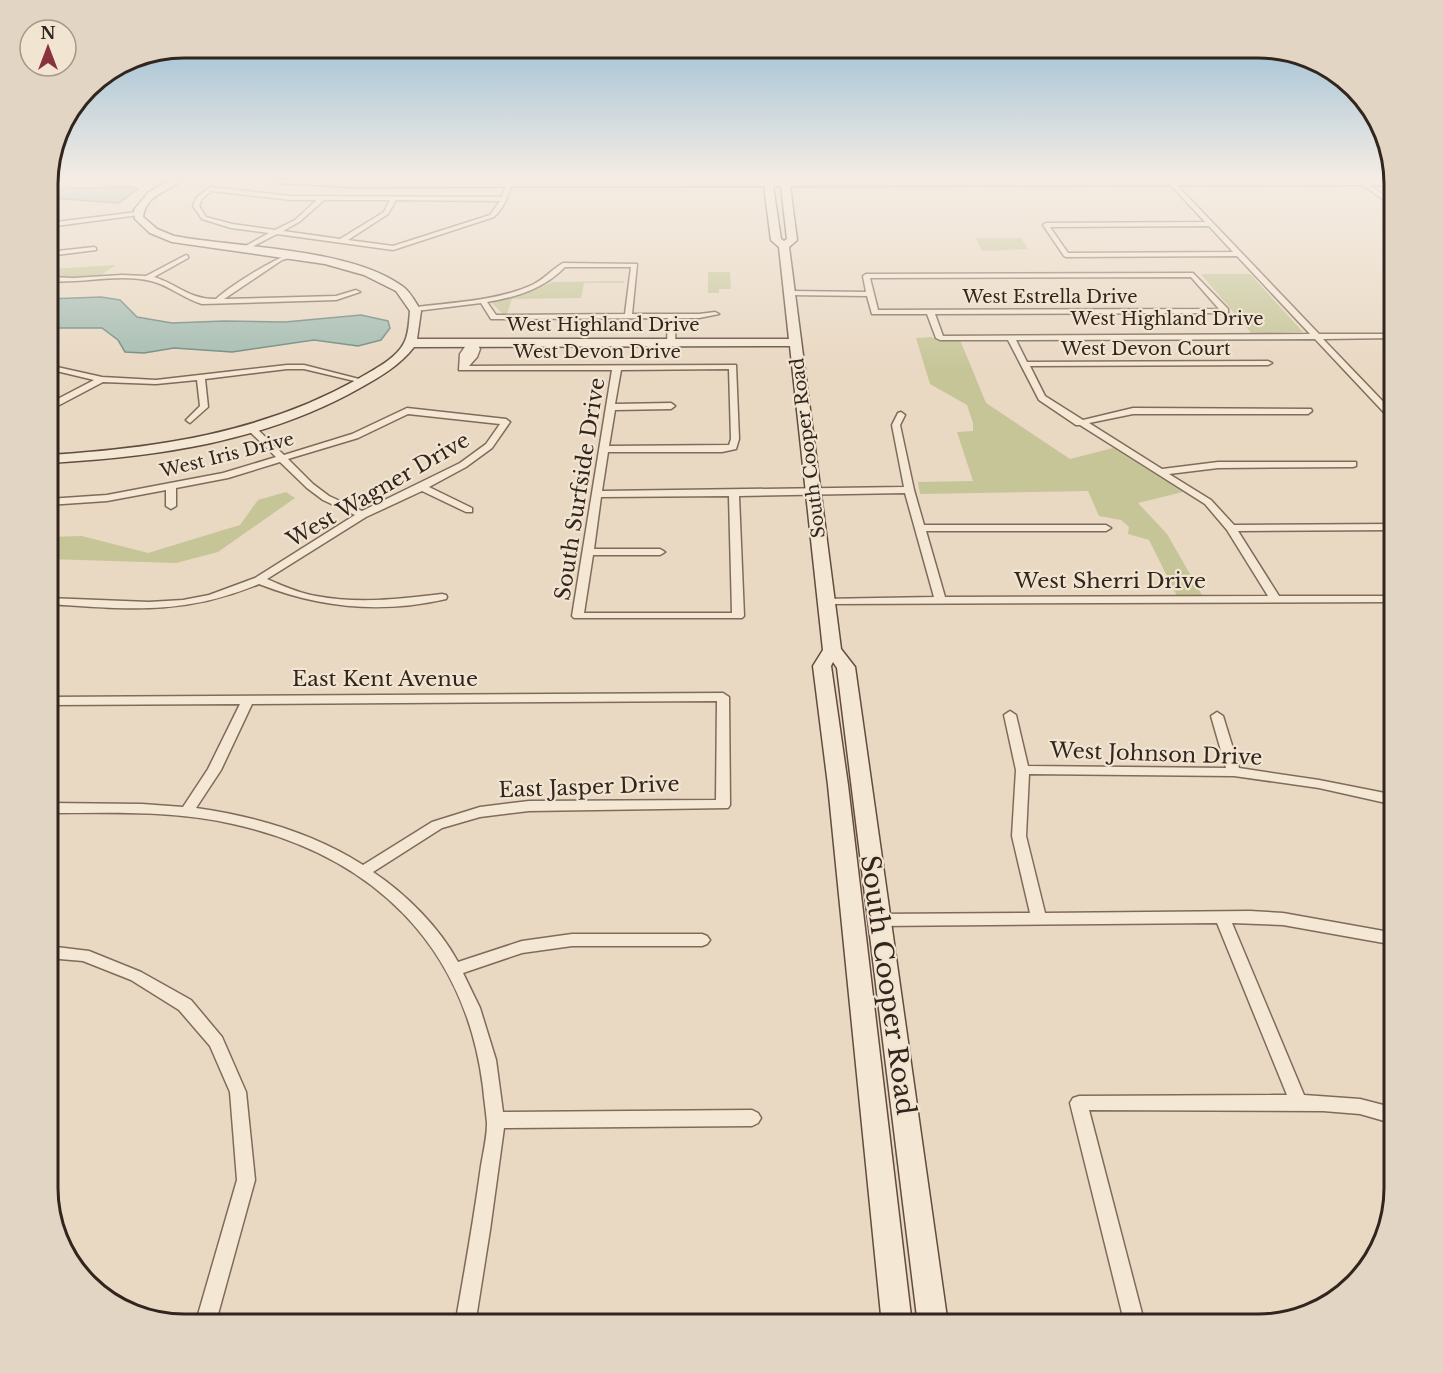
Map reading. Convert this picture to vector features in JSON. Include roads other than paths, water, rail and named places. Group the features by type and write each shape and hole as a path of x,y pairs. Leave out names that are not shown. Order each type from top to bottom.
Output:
{"main road":[{"path":"59,458 174,446 251,428 338,396 383,368 411,343 416,328 416,309 402,289 376,274 347,265 204,244"},
{"name":"South Cooper Road","path":"781,244 784,246 790,293 832,650 822,666 866,920 919,1203 932,1314"},
{"name":"West Highland Drive","path":"411,343 795,342"},
{"name":"South Cooper Road","path":"866,920 896,1314"}],"street":[{"path":"242,250 253,244"},
{"path":"368,244 393,248 406,244"},
{"path":"1059,244 1066,255 1240,254"},
{"path":"1230,244 1384,406"},
{"path":"59,253 94,249"},
{"path":"217,302 228,292 268,268 278,266 291,256"},
{"path":"147,278 186,257"},
{"path":"416,309 482,300 531,288 549,281 563,265 634,265 628,317"},
{"name":"West Estrella Drive","path":"1193,275 1225,311 875,312 871,294 866,276 1193,275"},
{"path":"59,279 147,278 166,283 192,299 217,302 328,298 356,292"},
{"path":"790,293 871,294"},
{"path":"482,300 494,318 672,317 715,314"},
{"name":"West Highland Drive","path":"930,312 940,338 1384,336"},
{"path":"672,317 672,343"},
{"path":"1011,338 1042,398 1208,502 1231,528 1276,600"},
{"name":"West Devon Drive","path":"472,343 476,349 473,357 462,368 733,367 735,439 733,447 604,450"},
{"name":"West Devon Court","path":"1024,364 1268,363"},
{"path":"59,369 102,379 156,382 271,368 304,367 363,381"},
{"name":"South Surfside Drive","path":"617,367 578,616 738,616 734,492"},
{"path":"190,420 204,406 201,377"},
{"path":"59,402 102,379"},
{"path":"611,406 670,406"},
{"name":"West Wagner Drive","path":"259,580 362,515 463,465 489,446 506,422 407,411"},
{"name":"West Iris Drive","path":"59,501 107,498 171,487 283,459 355,436 407,411"},
{"path":"1079,423 1133,411 1308,411"},
{"path":"901,415 896,425 909,490 940,602"},
{"path":"251,428 310,486 326,498 362,515"},
{"path":"1160,472 1218,465 1353,464"},
{"path":"171,487 171,506"},
{"path":"422,487 469,510"},
{"path":"597,494 682,495 812,490 909,490"},
{"path":"1231,528 1384,527"},
{"path":"921,528 1106,528"},
{"path":"588,552 660,552"},
{"path":"59,602 138,606 185,603 228,592 259,580 299,596 329,602 400,602 442,597"},
{"name":"West Sherri Drive","path":"826,601 1384,599"},
{"name":"East Kent Avenue","path":"59,701 723,697 723,805"},
{"path":"186,812 214,770 248,700"},
{"path":"1010,715 1023,770 1019,836 1040,919"},
{"path":"1217,716 1234,772"},
{"name":"West Johnson Drive","path":"1023,770 1234,772 1319,784 1384,798"},
{"name":"East Jasper Drive","path":"363,870 437,825 480,812 529,806 723,805"},
{"path":"59,808 137,808 186,812 233,818 278,830 326,849 363,870 399,898 432,932 456,969 486,1050 496,1120 483,1222 467,1314"},
{"path":"866,920 1222,916 1283,919 1384,937"},
{"path":"1222,916 1299,1103"},
{"path":"456,969 522,946 572,940 702,940"},
{"path":"59,953 84,955 136,976 185,1005 216,1042 238,1092 246,1180 208,1314"},
{"path":"1132,1314 1079,1103 1299,1103 1337,1105 1384,1112"},
{"path":"496,1120 752,1118"}]}
